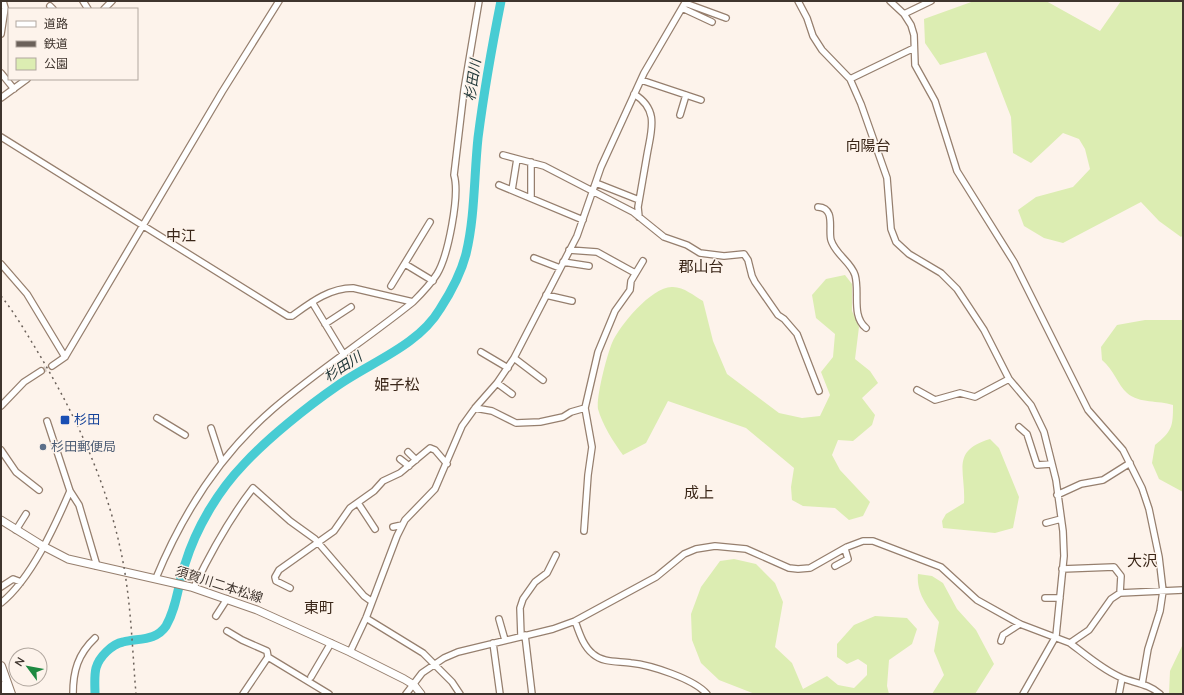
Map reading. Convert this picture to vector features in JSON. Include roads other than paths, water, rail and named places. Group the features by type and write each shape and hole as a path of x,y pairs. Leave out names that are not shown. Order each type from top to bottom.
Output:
{"highway":[{"path":"1,666 11,694"},
{"path":"1,686 4,694"}],"main road":[{"name":"須賀川二本松線","path":"1,520 43,546 68,559 192,587 257,610 350,652 414,685 421,694"}],"street":[{"path":"1,34 6,8 3,1"},
{"path":"52,366 65,357 222,92 279,1"},
{"path":"157,578 183,523 222,462 272,410 413,302 433,281 441,264 450,235 457,184 454,175 464,90 479,1"},
{"path":"798,1 807,18 812,36 822,50 850,79 861,104 887,178 892,230 896,242 909,254 941,273 957,289 984,330 1009,379 1031,405 1039,419 1048,447 1065,544 1056,636 1023,694"},
{"path":"890,1 904,14 911,25 914,35 915,65 935,101 957,171 1014,262 1088,410 1123,450 1142,488 1149,509 1159,556 1163,591 1160,611 1148,649 1142,684"},
{"path":"904,14 932,1"},
{"path":"684,4 726,18"},
{"path":"684,4 712,22"},
{"path":"350,652 366,618 371,601 402,525 409,514 435,489 462,426 475,408 498,383 514,358 583,220 601,167 634,94 684,4"},
{"path":"850,79 914,48"},
{"path":"1,72 14,89"},
{"path":"1,98 26,80"},
{"path":"641,80 701,100"},
{"path":"634,94 641,98 649,110 653,129 639,200 639,217"},
{"path":"680,115 686,95"},
{"path":"1,137 288,316 292,316 329,292 352,288 413,302"},
{"path":"503,155 544,166 633,212 664,237 687,245 700,253 714,256 744,254 747,256 755,282 778,315 784,319 797,334 819,391"},
{"path":"512,190 517,159"},
{"path":"531,162 531,198"},
{"path":"596,183 639,200"},
{"path":"500,185 583,220"},
{"path":"818,206 824,209 829,215 833,246 855,275 856,299 860,321 866,328"},
{"path":"391,286 430,222"},
{"path":"569,250 597,252 635,273"},
{"path":"534,258 560,268"},
{"path":"584,531 588,475 592,447 585,408 598,352 616,311 630,290 635,273 643,261"},
{"path":"563,262 589,266"},
{"path":"1,264 26,294 65,357"},
{"path":"405,264 433,281"},
{"path":"546,295 572,301"},
{"path":"312,302 344,355"},
{"path":"325,324 351,307"},
{"path":"481,352 508,368"},
{"path":"514,358 543,380"},
{"path":"1,406 24,382 41,371"},
{"path":"917,390 935,400 960,393 976,397 1009,379"},
{"path":"498,383 512,394"},
{"path":"475,408 492,411 516,422 540,422 563,417 571,412 585,408"},
{"path":"157,418 186,435"},
{"path":"47,421 70,490 79,505 97,566"},
{"path":"1019,427 1027,434 1037,465 1051,464"},
{"path":"212,428 222,462"},
{"path":"290,588 276,581 275,577 277,573 287,563 319,543 334,531 350,508 358,503 382,481 400,474 428,449 433,448 447,464"},
{"path":"1,450 16,472 39,490"},
{"path":"408,452 416,460"},
{"path":"400,459 410,466"},
{"path":"1057,494 1081,484 1103,480 1130,463"},
{"path":"192,587 225,528 253,488 278,511 319,543 364,596 371,601"},
{"path":"1,603 17,589 43,546 70,490"},
{"path":"358,503 375,530"},
{"path":"16,530 26,514"},
{"path":"1046,523 1061,519"},
{"path":"393,527 402,525"},
{"path":"406,694 422,673 435,664 458,652 523,635 553,629 575,621 656,577 684,554 696,549 715,546 746,549 789,568 798,569 810,568 863,541 873,541 941,567 977,600 1020,624 1056,636 1070,643 1095,662 1122,678 1149,686 1160,694"},
{"path":"835,566 848,559 845,549"},
{"path":"532,694 520,608 523,599 535,582 547,573 556,555"},
{"path":"1062,569 1114,567 1121,576 1120,593"},
{"path":"1,587 13,579 21,582"},
{"path":"1070,643 1089,630 1111,599 1120,593 1183,590"},
{"path":"1045,598 1060,598"},
{"path":"216,616 227,599"},
{"path":"366,618 414,646 435,664 460,694"},
{"path":"499,619 505,640"},
{"path":"575,621 584,642 592,653 598,658 606,661 650,666 690,681 703,688 707,694"},
{"path":"1001,641 1004,636 1020,624"},
{"path":"228,631 242,640 267,651 268,657 243,694"},
{"path":"73,694 74,669 84,649 95,638"},
{"path":"311,677 331,643"},
{"path":"493,643 500,694"},
{"path":"268,657 329,694"},
{"path":"1119,694 1122,678"}],"waterway":[{"name":"杉田川","path":"95,694 96,668 106,652 119,643 152,637 162,631 166,626 173,611 183,572 195,537 217,498 234,475 265,444 314,403 350,377 393,352 419,333 431,322 448,296 461,268 469,240 473,211 480,120 501,1"}],"tunnel":[{"path":"41,371 52,366"}],"railway":[{"path":"1,296 24,329 63,397 87,447 107,499 115,525 127,587 136,694"}],"place":[{"name":"杉田","path":"65,420"},
{"name":"杉田郵便局","path":"43,447"}],"district":[{"name":"向陽台","path":"868,146"},
{"name":"中江","path":"181,236"},
{"name":"郡山台","path":"701,267"},
{"name":"姫子松","path":"397,385"},
{"name":"成上","path":"699,493"},
{"name":"大沢","path":"1142,561"},
{"name":"東町","path":"319,608"}]}
